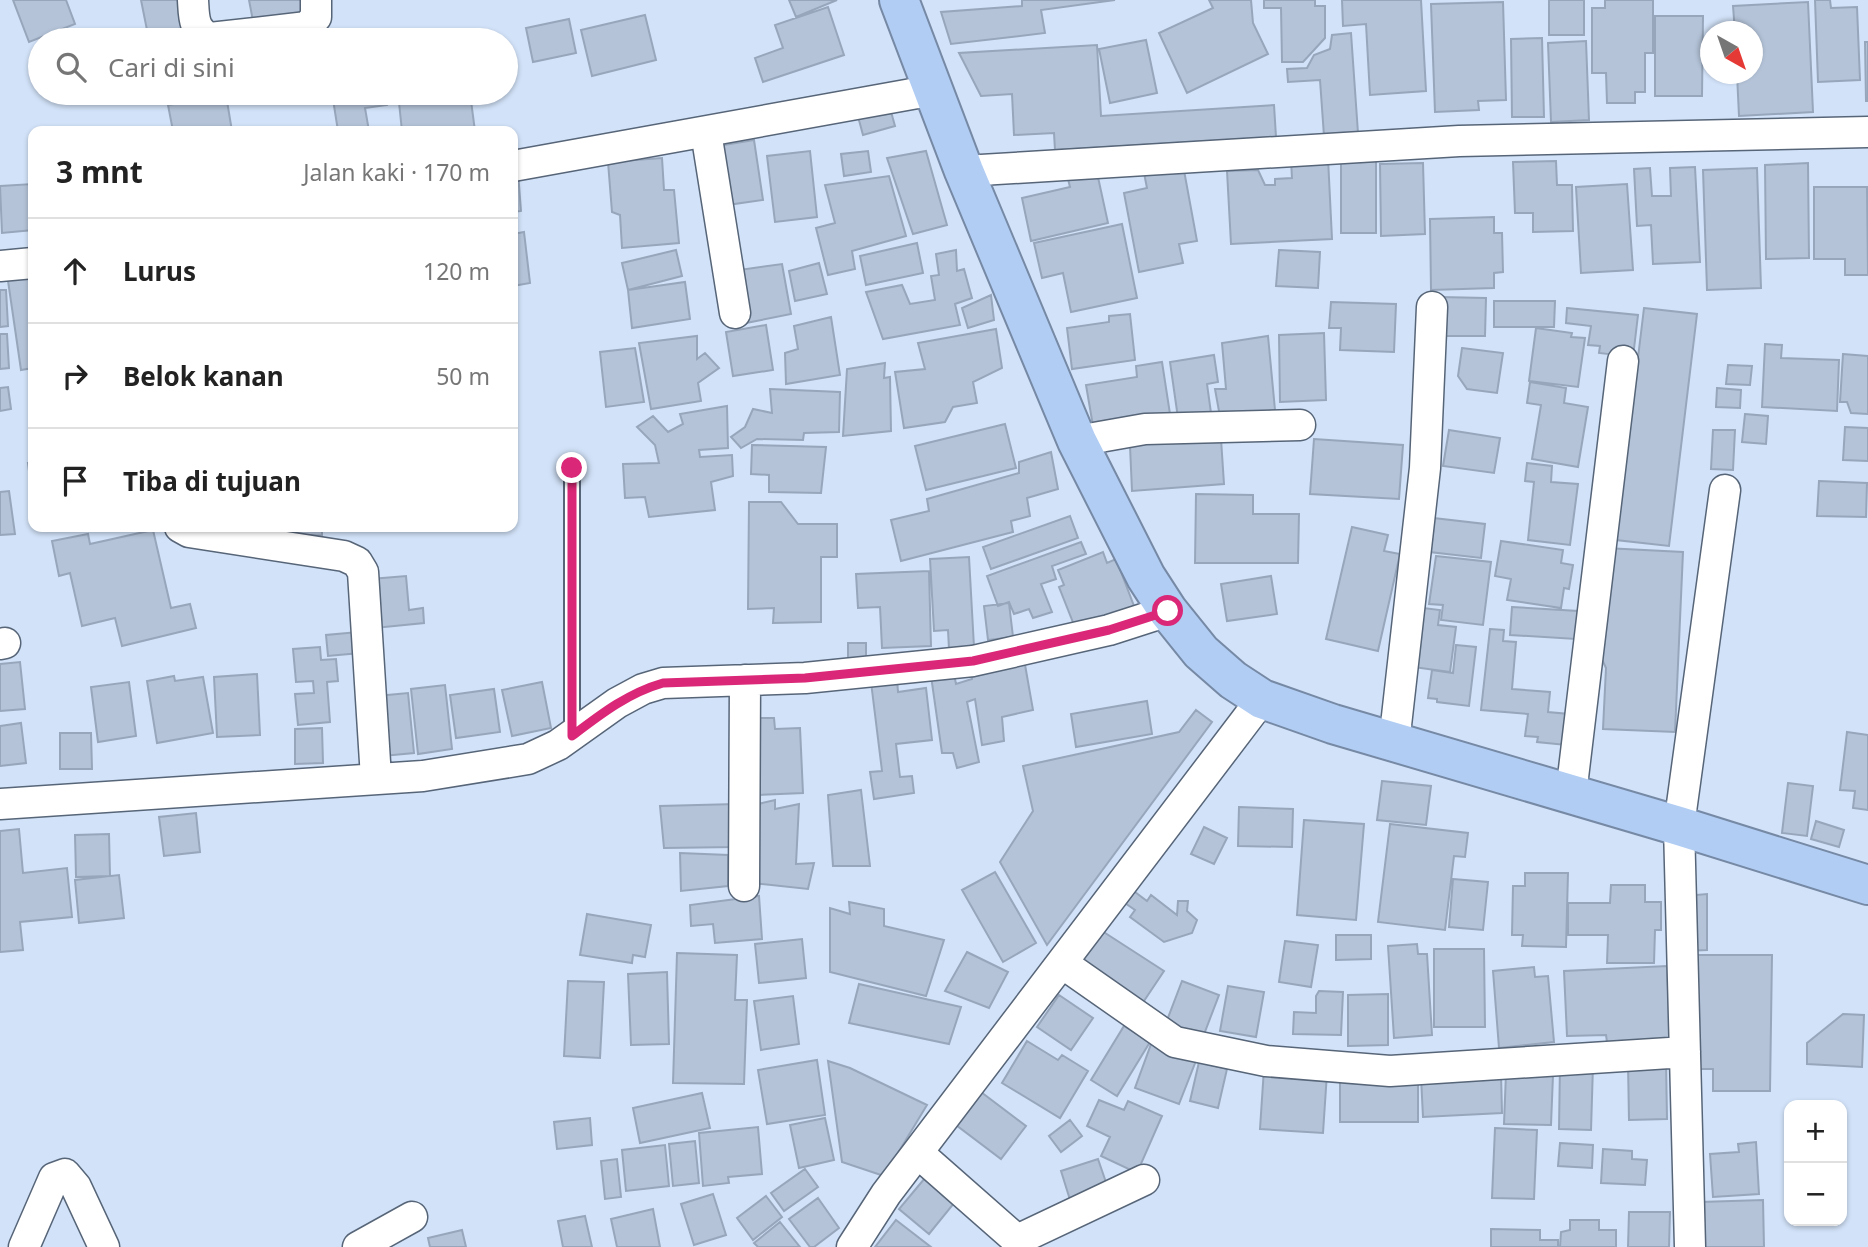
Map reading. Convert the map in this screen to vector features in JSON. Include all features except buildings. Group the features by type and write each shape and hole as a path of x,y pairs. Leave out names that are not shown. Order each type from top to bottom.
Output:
{"highway":[{"path":"899,0 964,171 1077,441 1146,577 1168,611 1201,652 1233,680 1262,699 1333,724 1868,885"}],"street":[{"path":"193,0 197,28"},
{"path":"298,28 307,27 316,16 316,0"},
{"path":"518,165 934,90"},
{"path":"706,132 735,313"},
{"path":"964,171 1459,141 1868,132"},
{"path":"0,266 28,263"},
{"path":"1394,743 1425,468 1432,307"},
{"path":"1571,794 1623,360"},
{"path":"1077,441 1146,429 1300,425"},
{"path":"1690,1247 1679,826 1725,490"},
{"path":"189,532 344,556 357,562 363,572 376,778"},
{"path":"0,804 422,776 528,759 546,752 572,736 617,703 643,689 663,683 805,678 973,661 1109,630 1168,611"},
{"path":"744,886 746,680"},
{"path":"852,1247 886,1194 1262,699"},
{"path":"1062,963 1175,1041 1266,1061 1390,1071 1685,1052"},
{"path":"918,1153 1019,1244 1144,1180"},
{"path":"24,1247 54,1178 65,1174 76,1187 104,1247"},
{"path":"358,1247 412,1217"}],"lane":[{"path":"572,468 572,736"}],"route":[{"path":"572,468 572,736 617,703 643,689 663,683 805,678 973,661 1109,630 1168,611"}]}
